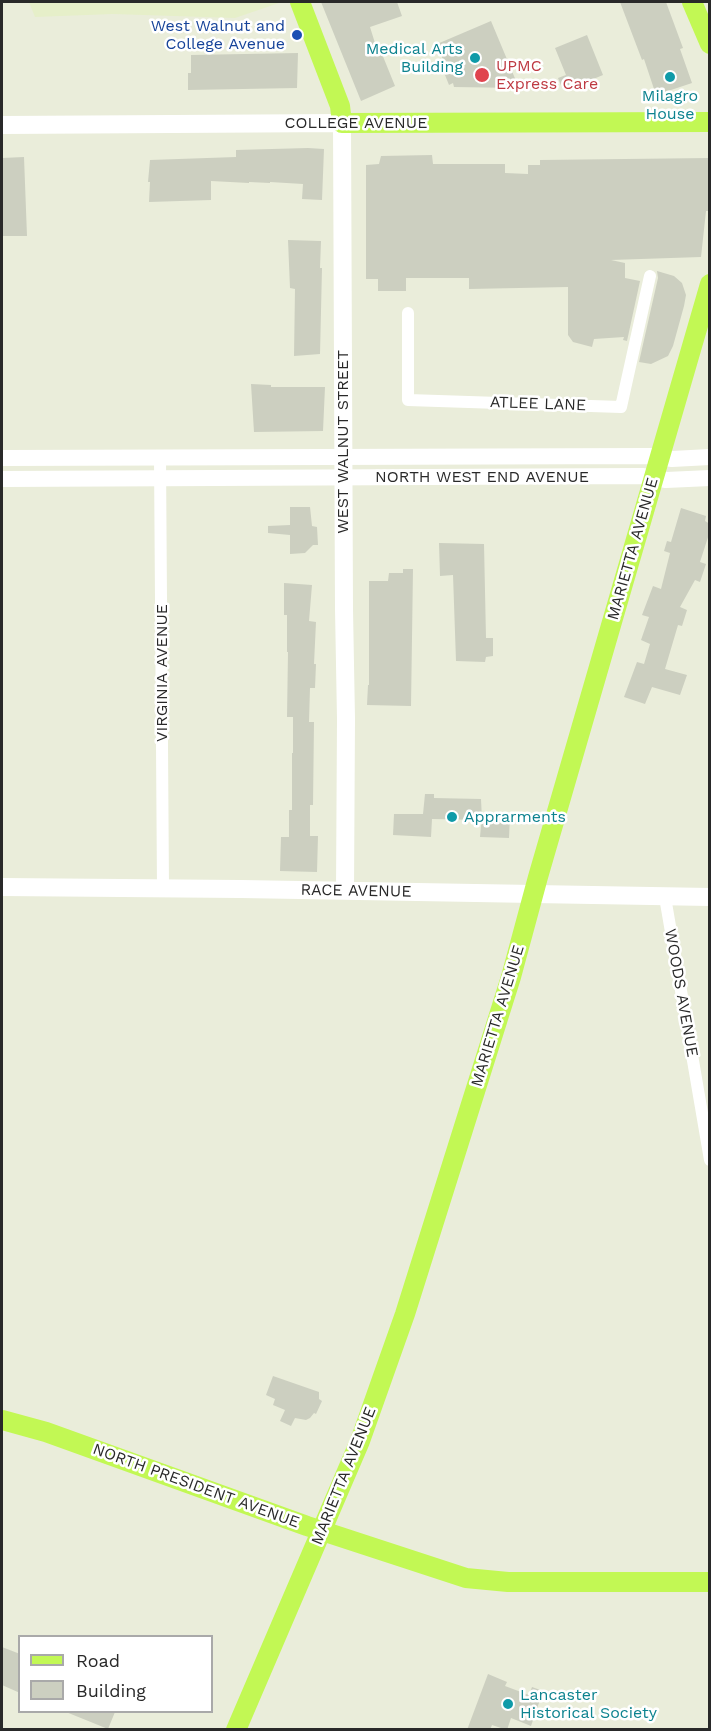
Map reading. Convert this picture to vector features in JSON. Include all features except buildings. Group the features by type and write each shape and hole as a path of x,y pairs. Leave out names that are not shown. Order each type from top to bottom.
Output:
{"main road":[{"name":"WEST WALNUT STREET","path":"300,2 340,106 342,123 345,891"},
{"path":"692,2 710,44"},
{"name":"COLLEGE AVENUE","path":"2,125 710,122"},
{"name":"MARIETTA AVENUE","path":"236,1730 360,1441 405,1314 511,977 710,284"},
{"name":"RACE AVENUE","path":"2,887 710,897"},
{"name":"NORTH PRESIDENT AVENUE","path":"2,1420 46,1432 322,1531 478,1580 710,1582"}],"street":[{"name":"ATLEE LANE","path":"408,313 408,400 621,407 650,276"},
{"name":"NORTH WEST END AVENUE","path":"2,458 650,456 672,459 710,457"},
{"name":"VIRGINIA AVENUE","path":"160,457 163,889"},
{"name":"NORTH WEST END AVENUE","path":"2,479 642,476 666,480 710,478"},
{"name":"WOODS AVENUE","path":"664,897 710,1160"}],"shaded area":[{"path":"29,2 279,3 235,18 113,14 35,17"}],"place":[{"name":"West Walnut and College Avenue","path":"297,35"},
{"name":"Medical Arts Building","path":"475,58"},
{"name":"UPMC Express Care","path":"482,75"},
{"name":"Milagro House","path":"670,77"},
{"name":"Apprarments","path":"452,817"},
{"name":"Lancaster Historical Society","path":"508,1704"}]}
